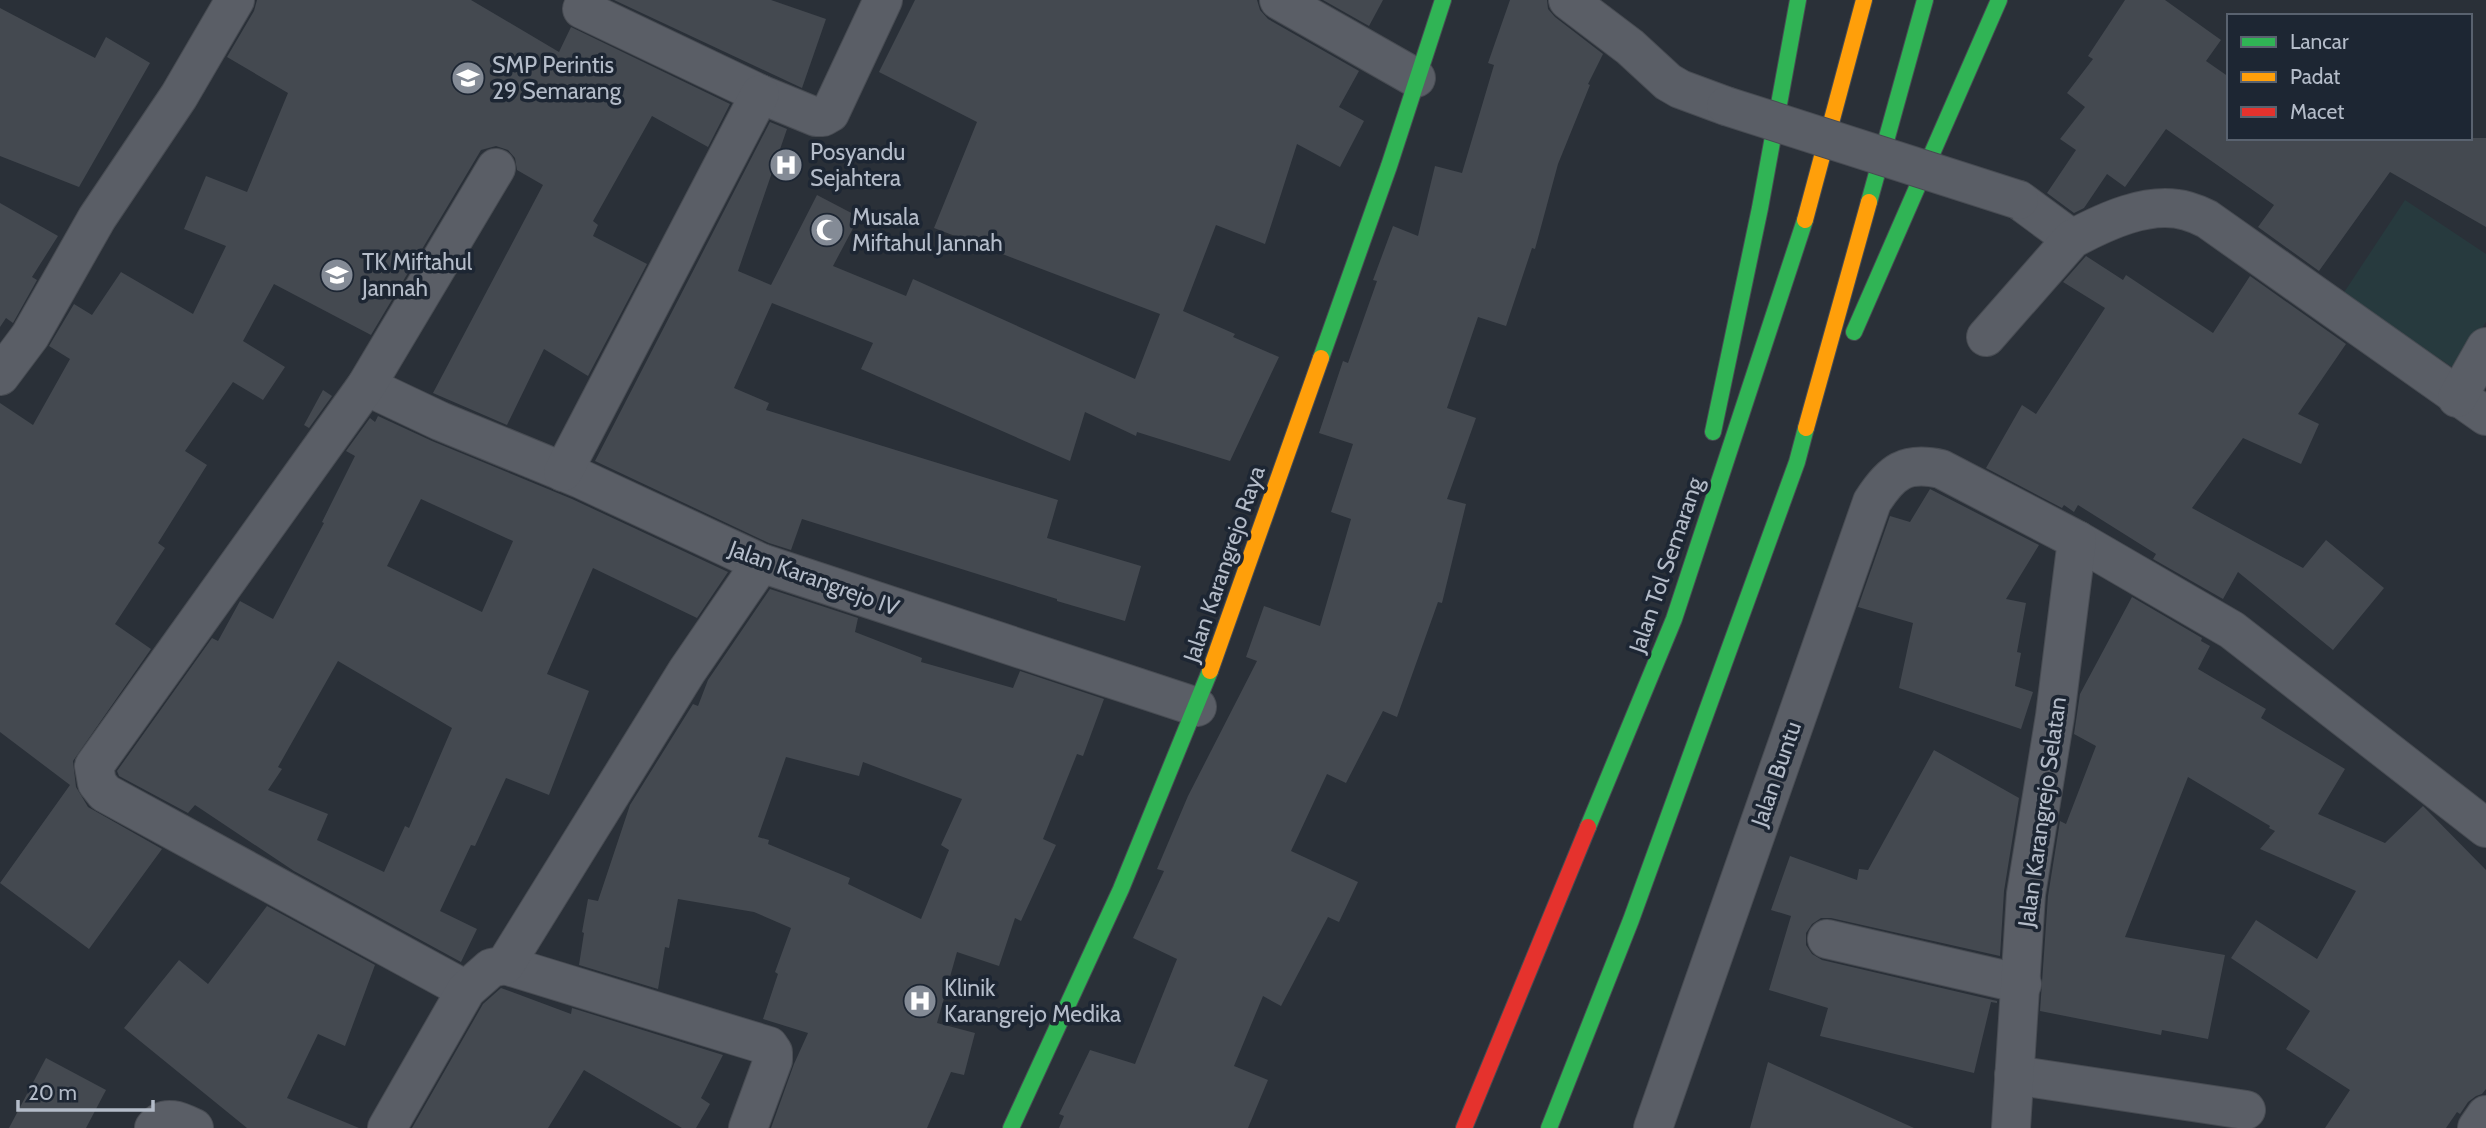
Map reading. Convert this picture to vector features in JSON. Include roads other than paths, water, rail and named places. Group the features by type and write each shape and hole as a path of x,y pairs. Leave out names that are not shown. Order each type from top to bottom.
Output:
{"main road":[{"name":"Jalan Karangrejo Raya","path":"1011,1128 1121,889 1198,707 1389,166 1443,0"},
{"path":"1710,447 1760,208 1798,0"},
{"name":"Jalan Tol Semarang","path":"1464,1128 1674,620 1811,202 1864,0"},
{"path":"1797,462 1925,0"},
{"path":"1549,1128 1631,920 1797,462 1999,0"},
{"path":"1674,620 1705,474"}],"street":[{"path":"0,376 30,335 97,218 179,96 235,0"},
{"path":"582,9 760,94 816,117 827,115 883,0"},
{"path":"1279,0 1416,78"},
{"path":"1568,0 1630,47 1679,89 2019,200 2071,239"},
{"path":"563,472 760,94"},
{"path":"466,990 105,793 97,783 94,766 366,386 496,168"},
{"path":"1986,337 2071,239 2136,212 2161,209 2185,210 2207,219 2302,284 2471,407 2486,347"},
{"name":"Jalan Karangrejo IV","path":"366,386 761,563 1198,707"},
{"name":"Jalan Buntu","path":"1653,1128 1872,502 1885,480 1902,469 1922,465 1941,469 2077,540"},
{"path":"2077,540 2232,630 2486,828"},
{"name":"Jalan Karangrejo Selatan","path":"2011,1128 2026,894 2055,716 2077,540"},
{"path":"505,965 687,671 761,563"},
{"path":"1827,939 2022,984"},
{"path":"387,1128 466,990 491,968 505,965 769,1046 773,1052 773,1060 748,1128"},
{"path":"2014,1076 2246,1110"},
{"path":"2477,1128 2486,1115"},
{"path":"154,1128 159,1121 166,1119 176,1120 194,1128"}],"place":[{"name":"SMP Perintis 29 Semarang","path":"468,78"},
{"name":"Posyandu Sejahtera","path":"786,165"},
{"name":"Musala Miftahul Jannah","path":"827,230"},
{"name":"TK Miftahul Jannah","path":"337,275"},
{"name":"Klinik Karangrejo Medika","path":"920,1001"}]}
